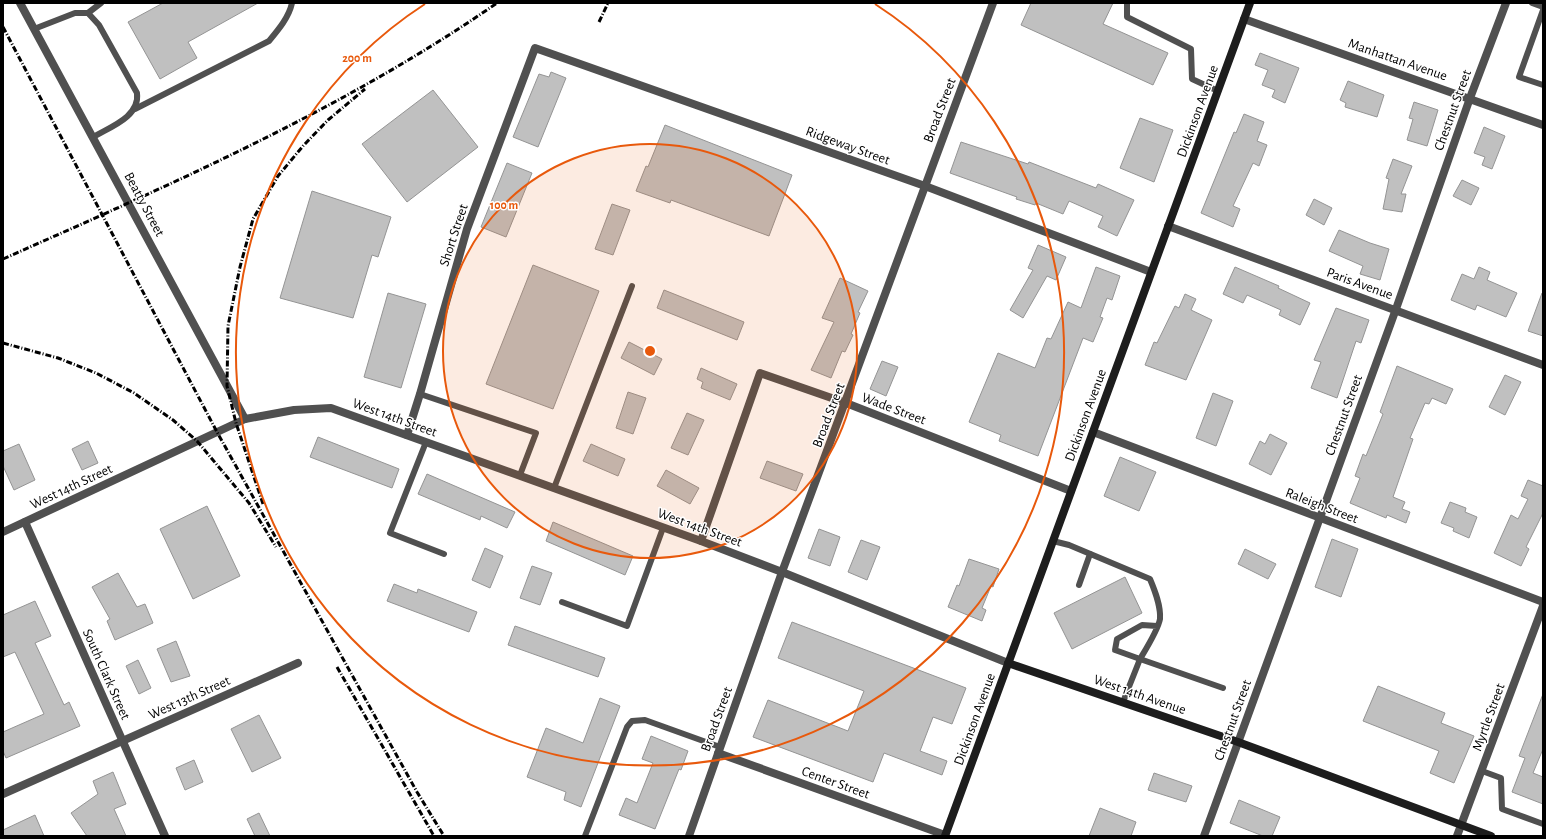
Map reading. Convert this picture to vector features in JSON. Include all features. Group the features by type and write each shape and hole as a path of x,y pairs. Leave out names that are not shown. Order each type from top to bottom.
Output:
{"main road":[{"name":"Dickinson Avenue","path":"945,835 1250,3"},
{"name":"West 14th Avenue","path":"1008,663 1238,742 1491,836"}],"street":[{"name":"Beatty Street","path":"20,3 245,418"},
{"name":"Broad Street","path":"689,836 782,572 846,403 993,3"},
{"name":"Chestnut Street","path":"1204,836 1318,518 1396,309 1470,98 1506,3"},
{"name":"Manhattan Avenue","path":"1244,19 1543,125"},
{"name":"Ridgeway Street","path":"535,48 925,186 1152,272"},
{"name":"Short Street","path":"407,435 467,229 535,48"},
{"name":"Paris Avenue","path":"1168,226 1396,309 1543,365"},
{"name":"Wade Street","path":"701,541 760,373 846,403 1072,491"},
{"name":"West 14th Street","path":"3,532 245,418 294,410 331,408 520,475 782,572"},
{"name":"Raleigh Street","path":"1093,432 1543,602"},
{"name":"South Clark Street","path":"25,522 165,836"},
{"name":"West 14th Avenue","path":"782,572 1008,663"},
{"name":"Myrtle Street","path":"1457,836 1543,606"},
{"name":"West 13th Street","path":"3,794 298,663"},
{"name":"Center Street","path":"719,750 945,835"}],"lane":[{"path":"34,29 75,13 88,13 101,3"},
{"path":"93,137 127,117 135,109 269,41 280,28 291,10 292,3"},
{"path":"1127,3 1127,18 1176,40 1191,49 1192,79 1218,91"},
{"path":"1532,3 1543,7"},
{"path":"1543,10 1519,77 1543,85"},
{"path":"88,13 99,26 137,93 138,100 135,109"},
{"path":"554,488 632,286"},
{"path":"420,394 536,433 520,475"},
{"path":"426,442 390,533 444,554"},
{"path":"562,602 627,626 663,528"},
{"path":"1053,541 1090,554 1150,579 1157,593 1160,619 1140,659 1123,702"},
{"path":"1079,585 1090,554"},
{"path":"1157,626 1142,626 1117,639 1115,650 1223,688"},
{"path":"585,836 627,727 632,721 645,720 719,750"},
{"path":"1482,771 1501,778 1502,809 1543,824"}],"building":[{"path":"163,3 258,3 188,42 197,58 160,79 128,22"},
{"path":"1031,3 1113,3 1103,24 1168,53 1153,85 1021,25"},
{"path":"1260,53 1299,68 1285,103 1272,97 1275,90 1262,85 1268,70 1255,65"},
{"path":"551,72 566,78 538,147 513,137 539,74 549,77"},
{"path":"1348,81 1384,95 1377,117 1345,107 1346,103 1340,100"},
{"path":"433,90 478,147 407,202 362,144"},
{"path":"1414,102 1438,110 1427,146 1407,140 1413,119 1409,118"},
{"path":"1244,114 1264,122 1257,141 1267,145 1259,166 1253,163 1233,206 1240,209 1233,227 1201,213 1234,132 1236,133"},
{"path":"1140,118 1173,130 1154,182 1120,168"},
{"path":"665,125 792,175 769,236 671,200 670,203 636,191 646,166 648,167"},
{"path":"1484,127 1505,136 1492,169 1482,165 1485,157 1474,153"},
{"path":"961,142 1028,164 1029,162 1096,188 1098,184 1134,200 1117,236 1098,227 1103,216 1069,201 1063,214 1036,203 1035,205 1016,199 1017,197 950,173"},
{"path":"1393,159 1412,166 1401,194 1406,194 1402,212 1383,209 1389,179 1386,178"},
{"path":"507,163 532,173 506,237 481,227"},
{"path":"1462,180 1479,188 1471,205 1453,196"},
{"path":"312,191 391,217 378,257 372,255 353,318 280,298"},
{"path":"1314,199 1332,208 1324,225 1306,215"},
{"path":"612,204 630,210 613,255 595,249"},
{"path":"1339,230 1389,249 1380,280 1360,274 1363,266 1329,251"},
{"path":"1038,245 1066,257 1056,280 1047,276 1023,318 1010,310 1033,270 1028,268"},
{"path":"533,265 599,291 553,409 486,384"},
{"path":"1096,267 1120,276 1112,300 1107,298 1100,317 1103,318 1093,342 1083,338 1038,456 999,441 1001,435 969,422 998,353 1035,368 1047,338 1051,339 1068,302 1081,308"},
{"path":"1235,267 1279,286 1278,288 1310,303 1300,325 1279,315 1281,310 1247,295 1243,303 1223,294"},
{"path":"1479,267 1490,272 1487,280 1517,293 1506,317 1477,305 1475,310 1451,300 1462,274 1474,279"},
{"path":"840,278 868,291 858,312 860,313 851,334 853,335 845,352 842,351 831,378 811,370 834,322 822,318"},
{"path":"664,290 744,322 737,340 657,308"},
{"path":"388,293 426,304 401,388 364,377"},
{"path":"1543,293 1543,336 1528,331"},
{"path":"1185,294 1196,299 1191,310 1212,320 1186,380 1145,365 1154,342 1157,343 1175,306 1179,308"},
{"path":"1336,308 1369,320 1361,343 1356,341 1337,398 1311,388 1321,362 1314,360"},
{"path":"629,342 662,359 654,375 621,358"},
{"path":"882,361 898,367 886,396 870,389"},
{"path":"1397,366 1453,389 1446,404 1432,398 1429,404 1425,403 1410,438 1413,439 1393,497 1405,502 1402,509 1410,512 1406,523 1387,515 1386,518 1350,503 1360,478 1355,476 1363,454 1366,456 1383,414 1380,412"},
{"path":"701,368 737,384 730,400 701,388 703,382 697,379"},
{"path":"1505,375 1521,382 1505,415 1489,407"},
{"path":"628,392 646,398 633,434 616,428"},
{"path":"1213,393 1233,401 1216,446 1196,438"},
{"path":"687,413 704,420 688,455 671,448"},
{"path":"1270,434 1287,443 1271,475 1249,464 1260,441 1265,444"},
{"path":"318,437 399,469 392,488 310,457"},
{"path":"88,441 98,463 82,470 72,449"},
{"path":"19,444 35,480 14,490 3,466 3,451"},
{"path":"591,444 625,459 618,476 583,461"},
{"path":"1120,457 1156,472 1139,511 1104,496"},
{"path":"767,461 803,474 796,491 760,478"},
{"path":"666,470 699,488 690,504 657,486"},
{"path":"427,474 515,512 507,528 481,516 480,520 418,494"},
{"path":"1528,480 1543,486 1543,513 1526,547 1529,549 1521,566 1494,553 1511,515 1518,519 1528,499 1521,496"},
{"path":"1450,502 1466,508 1465,512 1477,517 1469,538 1453,531 1454,528 1441,523"},
{"path":"207,506 240,576 193,599 160,529"},
{"path":"553,522 633,556 625,575 546,541"},
{"path":"819,529 840,537 830,566 808,558"},
{"path":"1332,539 1358,549 1341,597 1315,587"},
{"path":"861,540 880,547 867,580 848,572"},
{"path":"485,548 503,556 490,588 472,580"},
{"path":"1245,549 1276,564 1268,579 1238,564"},
{"path":"969,559 999,569 993,587 991,586 982,608 986,610 982,621 948,607 957,585 959,586"},
{"path":"532,566 552,573 540,605 520,598"},
{"path":"118,573 137,607 145,604 153,623 115,640 107,621 110,619 92,587"},
{"path":"1125,577 1142,613 1072,649 1054,613"},
{"path":"394,584 417,593 418,589 477,612 469,632 387,601"},
{"path":"35,601 51,636 35,643 64,705 69,702 80,726 6,758 3,751 3,732 44,714 15,652 3,657 3,615"},
{"path":"792,622 966,688 952,724 933,717 920,751 947,761 942,775 884,753 873,782 753,737 768,700 848,731 864,691 778,658"},
{"path":"515,626 605,658 598,677 508,645"},
{"path":"176,641 190,676 171,682 157,649"},
{"path":"138,660 151,688 139,694 126,666"},
{"path":"1378,686 1445,713 1441,723 1474,736 1454,783 1430,773 1439,751 1363,721"},
{"path":"1543,694 1543,749 1533,773 1543,777 1543,804 1512,792 1525,758 1519,756"},
{"path":"600,698 620,706 581,807 564,800 566,792 527,777 546,728 583,743"},
{"path":"259,715 281,758 252,772 231,729"},
{"path":"651,736 688,751 681,770 679,769 655,829 619,815 626,798 637,803 653,763 642,759"},
{"path":"194,760 203,782 185,790 176,768"},
{"path":"113,772 126,804 114,809 126,836 87,836 71,813 98,794 93,781"},
{"path":"1154,773 1192,786 1186,802 1148,790"},
{"path":"1239,800 1280,817 1272,836 1263,836 1230,823"},
{"path":"1100,808 1136,822 1131,836 1089,836"},
{"path":"259,813 270,836 255,836 247,819"},
{"path":"35,815 44,836 3,836 3,830"}],"railway":[{"path":"3,259 193,173 318,111 439,41 497,3"},
{"path":"599,22 608,3"},
{"path":"3,27 217,432 417,792 444,836"},
{"path":"263,504 236,423 227,386 228,326 240,267 253,219 278,176 303,146 328,120 365,89"},
{"path":"3,343 58,358 96,373 134,393 173,420 197,441 249,503 276,547"},
{"path":"337,667 434,836"}]}
